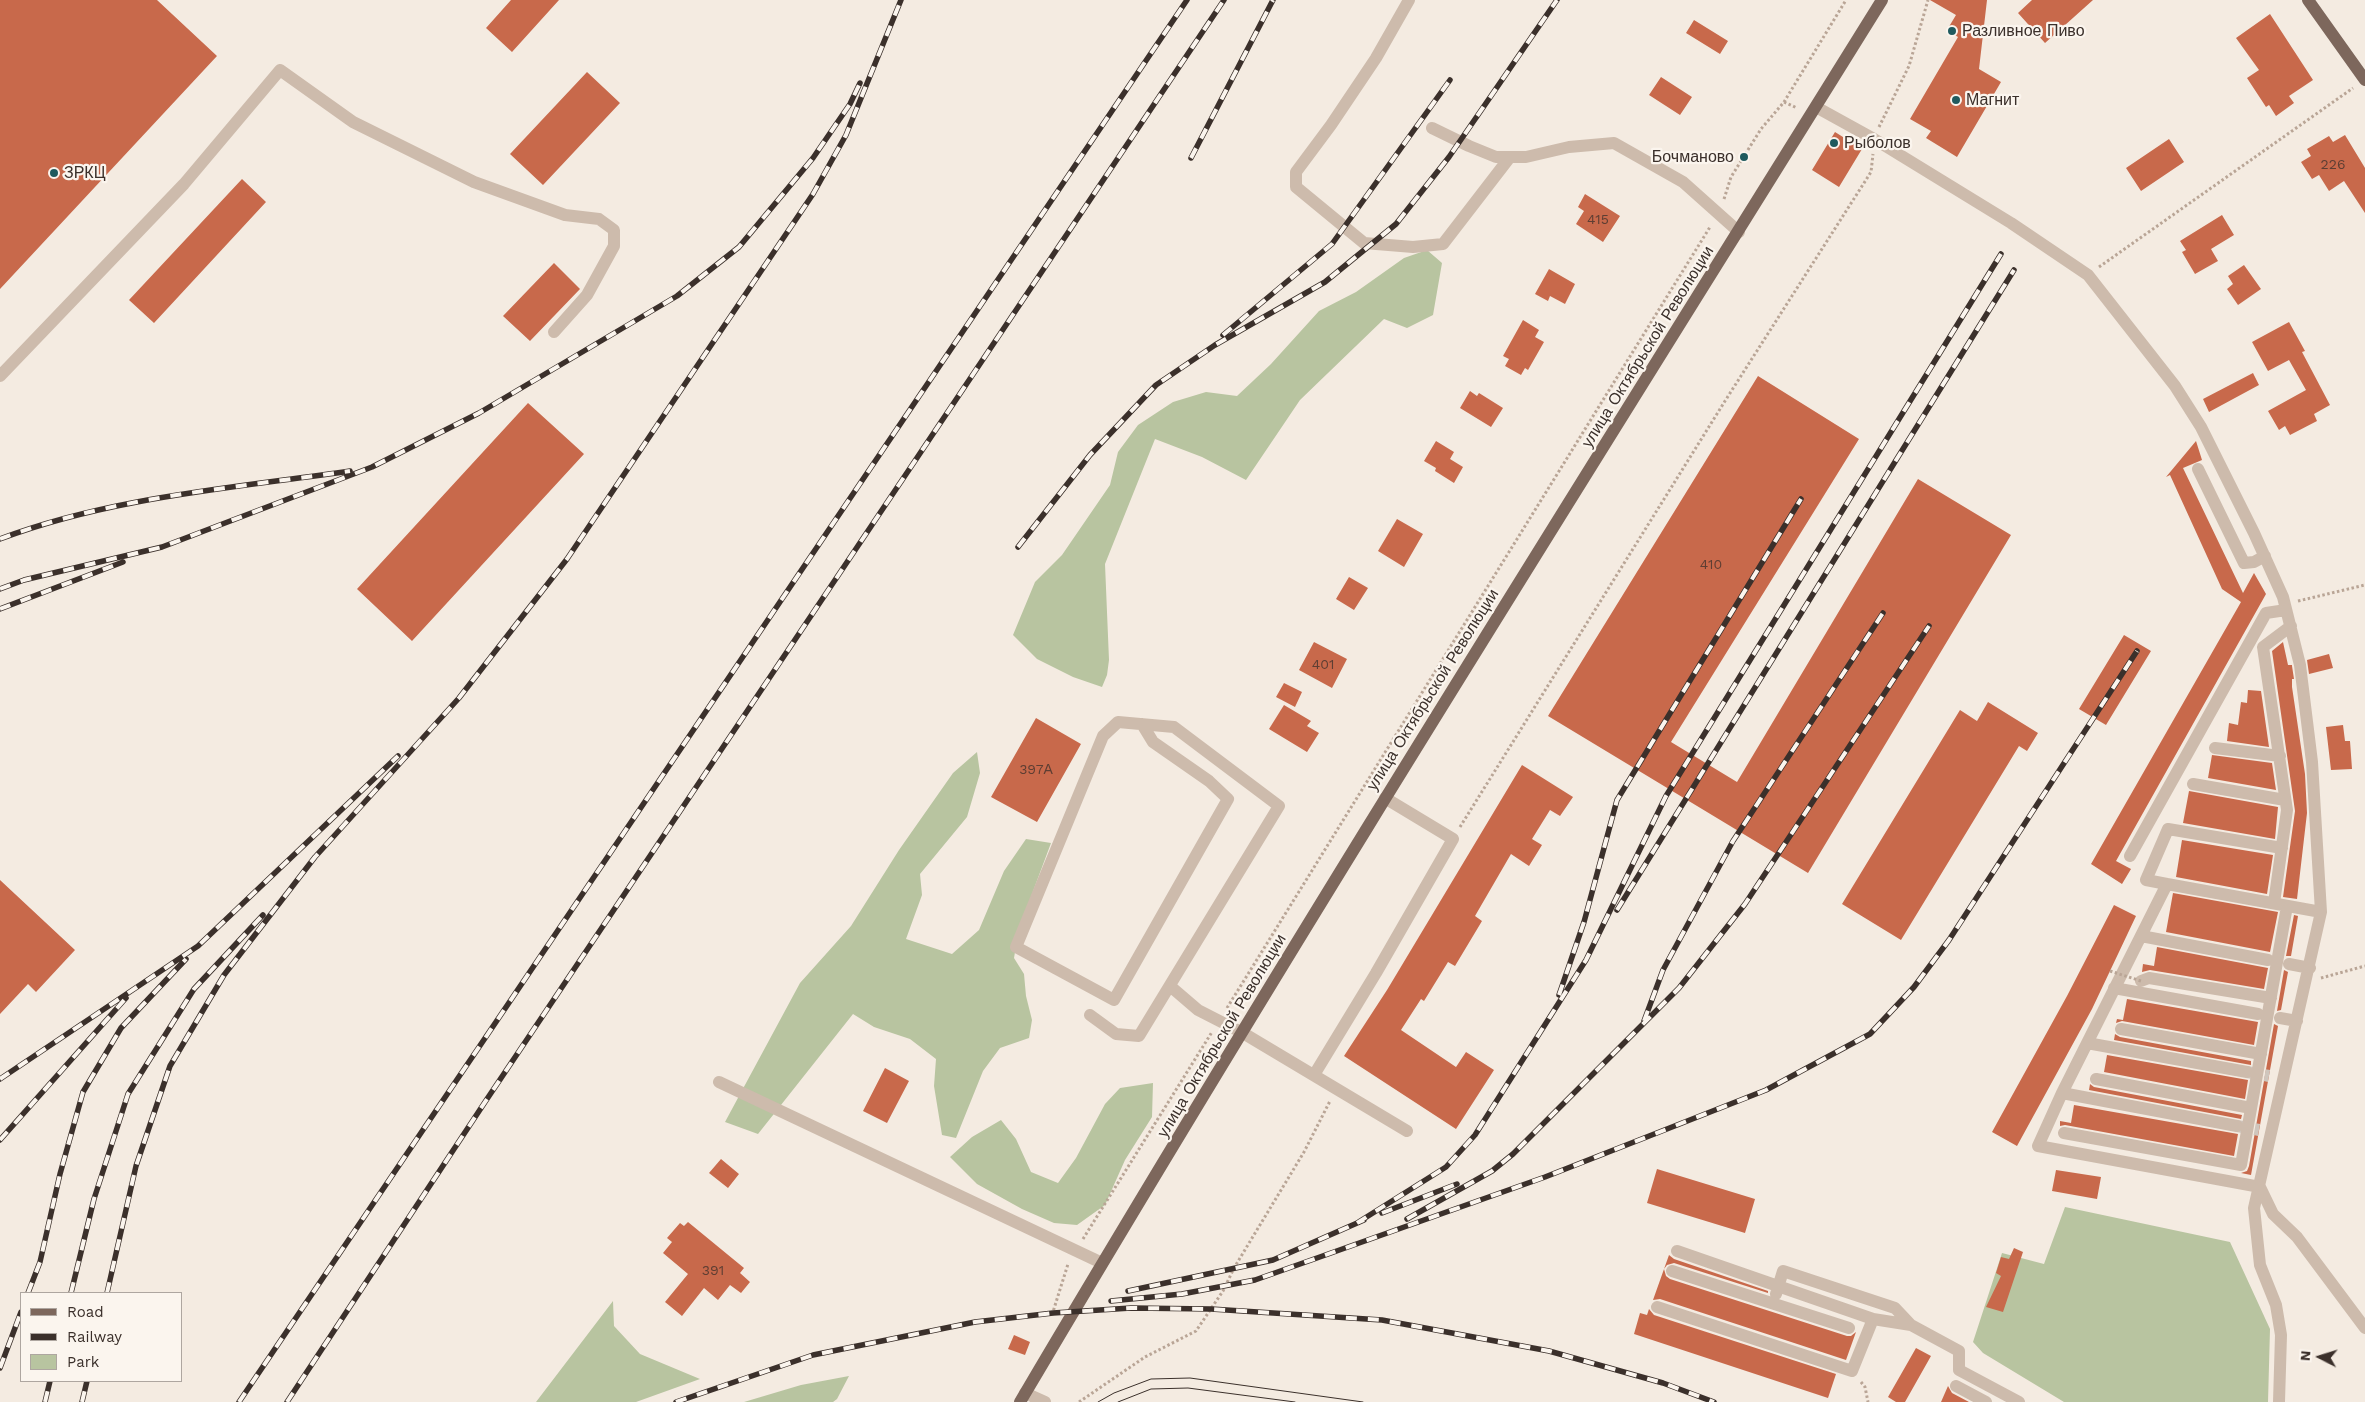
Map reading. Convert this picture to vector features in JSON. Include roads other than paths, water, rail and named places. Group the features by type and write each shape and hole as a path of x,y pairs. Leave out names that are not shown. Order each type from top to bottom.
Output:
{"main road":[{"name":"улица Октябрьской Революции","path":"1022,1398 1385,798 1740,232 1882,0"},
{"path":"2308,0 2361,83"}],"street":[{"path":"1409,0 1376,58 1331,125 1296,172 1296,187 1364,243 1413,247 1443,244 1510,157"},
{"path":"0,376 184,184 280,70 353,122 474,182 565,215 599,220 614,230 614,246 588,294 554,332"},
{"path":"1816,107 2011,223 2088,275 2175,386 2200,427 2265,556 2286,607 2300,665 2312,762 2321,912 2298,1021 2265,1132 2260,1187 2254,1208 2260,1265 2276,1305 2281,1335 2279,1402"},
{"path":"1432,128 1496,157 1526,157 1569,148 1614,143 1683,182 1718,215 1740,232"},
{"path":"2198,469 2244,563 2254,562 2265,556"},
{"path":"2130,856 2266,614 2286,607"},
{"path":"2274,903 2287,810 2263,647 2291,626"},
{"path":"1090,1015 1116,1034 1139,1036 1279,806 1174,727 1142,724 1118,722 1103,736 1016,947 1114,1000 1228,799 1209,781 1154,742 1142,724"},
{"path":"2215,748 2280,756"},
{"path":"2193,784 2286,800"},
{"path":"1314,1075 1376,973 1453,839 1385,798"},
{"path":"2282,848 2168,829 2146,880 2321,912"},
{"path":"2167,884 2062,1093 2038,1146 2260,1187"},
{"path":"2064,1133 2241,1165 2288,906"},
{"path":"2141,936 2268,960"},
{"path":"2289,964 2310,968"},
{"path":"2141,981 2149,978 2271,998"},
{"path":"1170,986 1198,1010 1218,1022 1243,1033 1407,1131"},
{"path":"2114,988 2258,1014"},
{"path":"2280,1018 2298,1021"},
{"path":"2121,1029 2261,1054"},
{"path":"2087,1043 2247,1072"},
{"path":"2269,1076 2282,1079"},
{"path":"2096,1079 2251,1108"},
{"path":"719,1082 1102,1263"},
{"path":"2062,1093 2236,1126"},
{"path":"2260,1187 2273,1214 2297,1237 2365,1328"},
{"path":"1677,1251 1873,1318 1911,1324"},
{"path":"1672,1271 1849,1328"},
{"path":"1773,1304 1783,1272 1895,1308 1911,1324 1958,1351 1959,1370 2019,1402"},
{"path":"1657,1307 1852,1371 1873,1318"},
{"path":"1956,1386 1986,1402"},
{"path":"1022,1398 1046,1402"}],"tunnel":[{"path":"2247,1072 2269,1076"},
{"path":"2237,1126 2259,1130"}],"tram line":[{"path":"1098,1402 1114,1393 1151,1379 1190,1378 1363,1402"},
{"path":"1118,1402 1151,1389 1188,1388 1295,1402"}],"railway":[{"path":"107,1292 136,1166 170,1066 224,975 315,857 459,698 567,559 813,194 846,135 901,0"},
{"path":"239,1402 1187,0"},
{"path":"287,1402 487,1099 1224,0"},
{"path":"1191,158 1273,0"},
{"path":"1018,547 1090,455 1156,385 1215,345 1325,282 1396,224 1449,157 1557,0"},
{"path":"1223,335 1332,244 1450,80"},
{"path":"0,589 24,580 162,547 372,467 479,413 677,296 739,247 813,158 850,104 860,83"},
{"path":"1357,1223 1446,1167 1475,1135 1586,960 1666,796 2001,254"},
{"path":"1617,910 2014,270"},
{"path":"0,539 85,513 129,504 218,489 350,471"},
{"path":"1559,995 1584,922 1617,800 1801,499"},
{"path":"0,609 123,562"},
{"path":"1644,1021 1663,970 1733,841 1883,613"},
{"path":"1407,1219 1492,1171 1513,1154 1679,988 1745,904 1929,626"},
{"path":"1111,1301 1182,1294 1255,1280 1545,1177 1766,1090 1870,1034 1914,987 1949,940 2137,651"},
{"path":"0,1079 198,946 398,756"},
{"path":"71,1292 94,1199 128,1094 194,989 263,915"},
{"path":"28,1292 40,1262 60,1174 83,1092 121,1028 186,959"},
{"path":"0,1140 126,998"},
{"path":"1382,1213 1457,1184"},
{"path":"1128,1291 1273,1260 1364,1220"},
{"path":"676,1402 813,1355 975,1322 1053,1313 1131,1308 1211,1309 1382,1320 1549,1351 1663,1383 1714,1402"},
{"path":"0,1368 20,1315"},
{"path":"45,1402 50,1382"},
{"path":"82,1402 87,1382"}],"place":[{"name":"Разливное Пиво","path":"1952,31"},
{"name":"Магнит","path":"1956,100"},
{"name":"Рыболов","path":"1834,143"},
{"name":"Бочманово","path":"1744,157"},
{"name":"ЗРКЦ","path":"54,173"}]}
